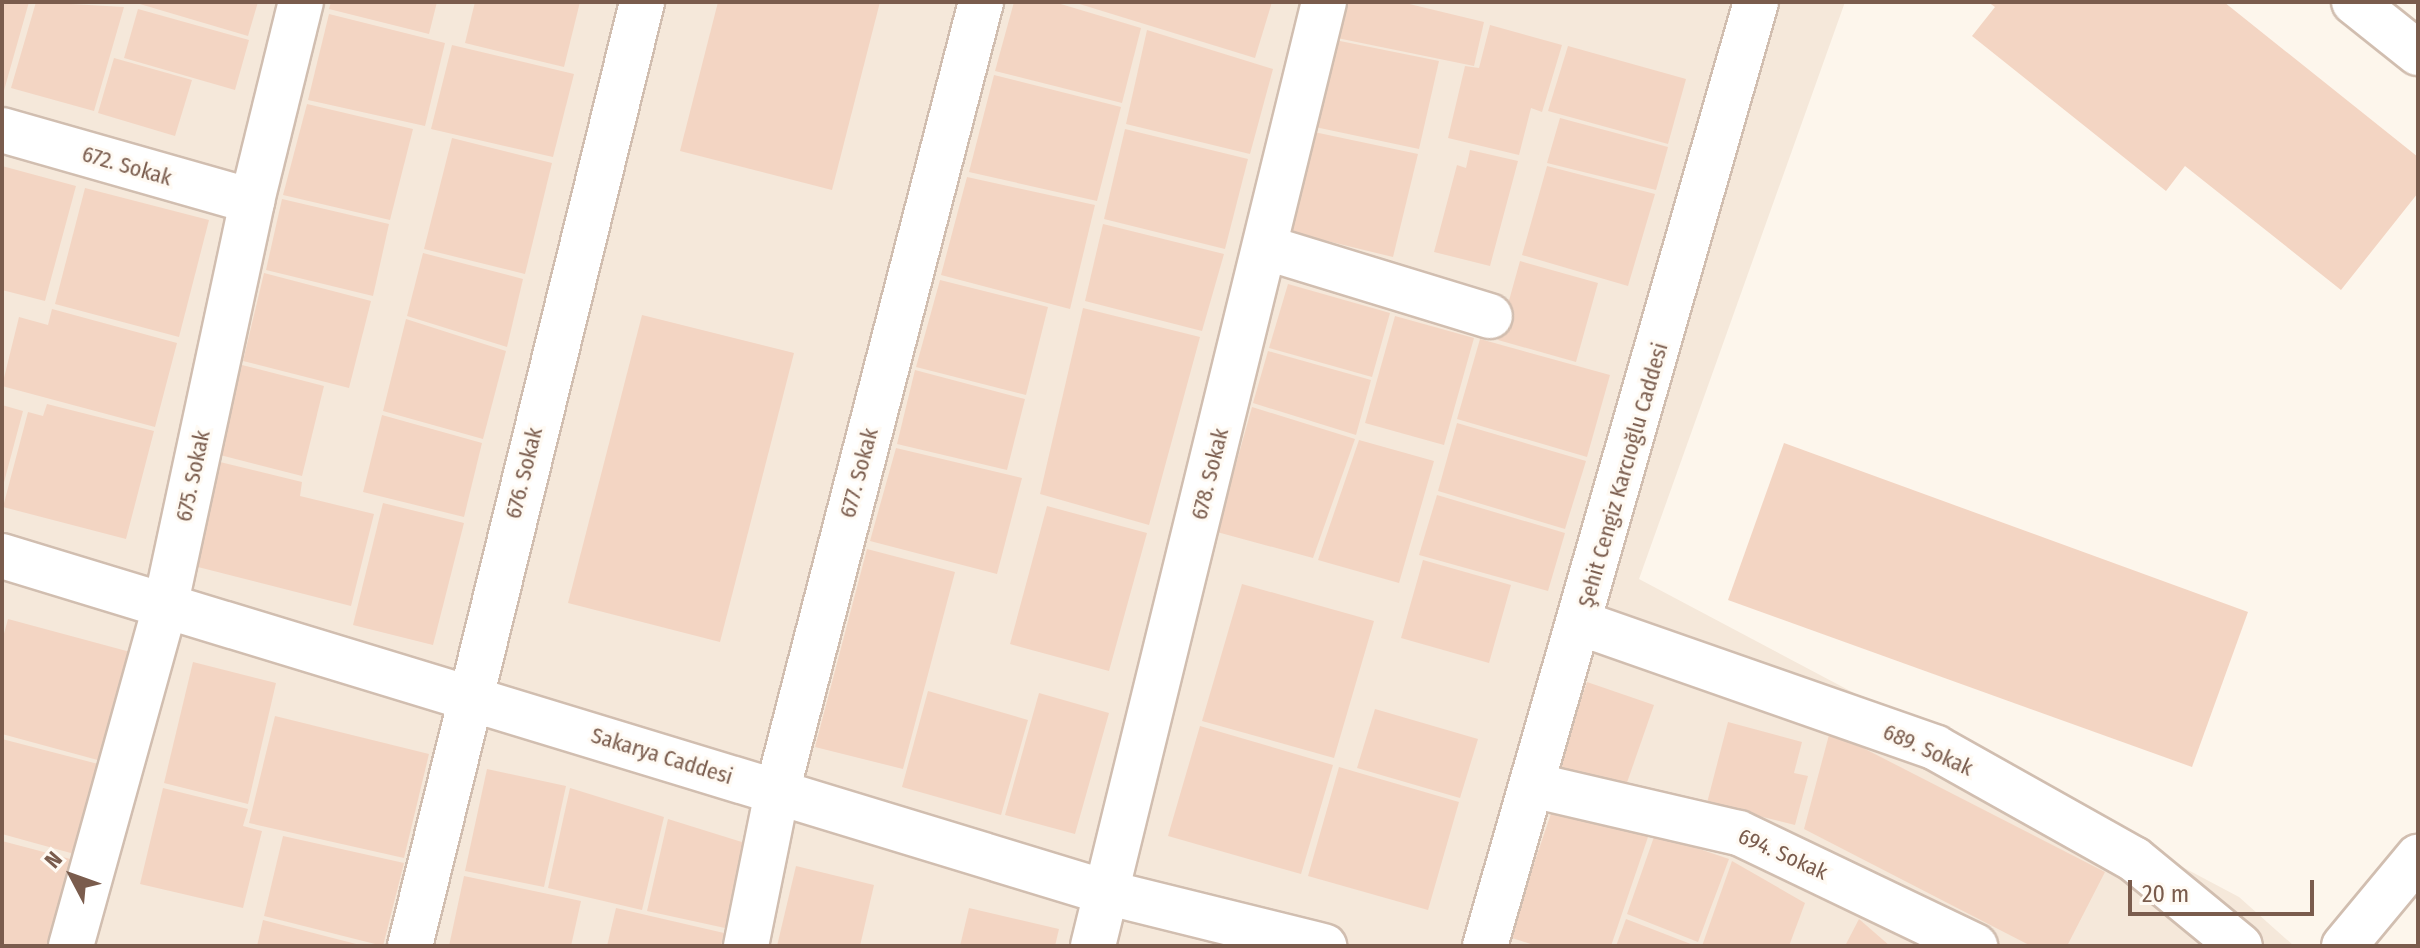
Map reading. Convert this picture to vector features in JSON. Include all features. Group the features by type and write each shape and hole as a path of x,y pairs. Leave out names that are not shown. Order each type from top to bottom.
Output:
{"street":[{"name":"675. Sokak","path":"71,946 166,603 252,201 301,2"},
{"name":"676. Sokak","path":"410,946 468,695 642,2"},
{"name":"677. Sokak","path":"746,946 777,792 981,2"},
{"name":"678. Sokak","path":"1093,946 1267,248 1324,2"},
{"name":"Şehit Cengiz Karcıoğlu Caddesi","path":"1485,946 1756,2"},
{"path":"2354,2 2418,53"},
{"name":"672. Sokak","path":"2,130 252,201"},
{"path":"1267,248 1490,316"},
{"name":"Sakarya Caddesi","path":"2,556 166,603 1105,892 1324,946"},
{"name":"689. Sokak","path":"1580,623 1936,748 2134,859 2240,946"},
{"name":"694. Sokak","path":"1532,785 1739,833 1975,946"},
{"path":"2344,946 2418,857"}],"shaded area":[{"path":"2,2 1845,2 1639,579 2239,897 2294,946 2,946"}],"building":[{"path":"2,2 29,2 3,94 2,94"},
{"path":"36,2 124,7 94,111 11,88"},
{"path":"133,2 258,2 248,36"},
{"path":"331,2 437,2 429,34 329,9"},
{"path":"475,2 580,2 564,67 465,43"},
{"path":"718,2 880,2 832,190 680,151"},
{"path":"1014,2 1054,2 1141,28 1122,103 995,71"},
{"path":"1073,2 1272,2 1255,58"},
{"path":"1346,2 1401,2 1484,22 1474,66 1337,38"},
{"path":"1988,2 2224,2 2418,157 2418,193 2341,290 2185,166 2166,191 1972,36 1995,7"},
{"path":"138,9 249,40 235,90 124,58"},
{"path":"329,14 445,43 425,126 308,100"},
{"path":"1490,25 1562,45 1542,112 1531,108 1519,155 1448,138 1465,66 1479,68"},
{"path":"1147,30 1273,69 1250,154 1126,124"},
{"path":"1335,40 1439,61 1419,149 1315,127"},
{"path":"452,45 574,74 553,157 431,129"},
{"path":"1568,46 1686,79 1668,144 1548,111"},
{"path":"114,58 192,80 175,136 98,113"},
{"path":"994,75 1121,107 1097,201 969,172"},
{"path":"307,104 413,129 390,220 283,195"},
{"path":"1560,118 1668,147 1656,190 1547,163"},
{"path":"1125,129 1248,159 1225,249 1104,219"},
{"path":"1314,132 1418,154 1393,257 1290,232"},
{"path":"452,138 552,163 525,274 424,249"},
{"path":"1470,150 1518,161 1490,266 1434,252 1457,165 1466,168"},
{"path":"2,166 76,186 45,301 2,290"},
{"path":"1547,166 1655,194 1628,286 1522,255"},
{"path":"967,177 1095,205 1070,309 941,275"},
{"path":"85,188 209,220 179,337 55,304"},
{"path":"282,199 389,224 373,296 266,270"},
{"path":"1103,224 1224,254 1202,331 1085,301"},
{"path":"423,253 523,279 507,347 407,316"},
{"path":"1520,261 1598,283 1576,362 1498,340"},
{"path":"264,273 371,301 349,388 243,361"},
{"path":"940,280 1048,307 1026,395 916,367"},
{"path":"1288,284 1390,313 1372,377 1269,348"},
{"path":"1083,308 1200,337 1149,525 1040,494"},
{"path":"52,309 177,343 155,427 2,386 19,317 48,325"},
{"path":"642,315 794,353 720,642 568,603"},
{"path":"1395,316 1474,338 1444,445 1365,423"},
{"path":"406,319 506,351 483,439 383,411"},
{"path":"1480,339 1610,375 1587,457 1457,419"},
{"path":"1268,351 1371,380 1356,435 1253,403"},
{"path":"242,365 324,386 302,476 220,455"},
{"path":"915,370 1025,399 1007,470 897,444"},
{"path":"47,404 154,431 126,539 3,507 28,412 43,416"},
{"path":"2,405 23,411 3,486 2,486"},
{"path":"1252,407 1355,439 1313,558 1217,532"},
{"path":"382,415 482,443 464,517 363,492"},
{"path":"1457,423 1586,461 1565,529 1438,491"},
{"path":"1359,440 1434,461 1399,583 1318,560"},
{"path":"1784,443 2248,612 2192,767 1728,600"},
{"path":"896,448 1022,478 997,574 870,541"},
{"path":"220,462 302,482 300,496 374,514 351,606 194,566"},
{"path":"1437,495 1565,533 1548,591 1419,555"},
{"path":"383,503 464,523 433,645 353,625"},
{"path":"1047,506 1147,533 1109,671 1010,644"},
{"path":"867,549 955,572 903,769 815,747"},
{"path":"1423,560 1511,585 1489,663 1401,638"},
{"path":"1242,584 1374,621 1334,758 1202,721"},
{"path":"8,619 134,653 105,762 2,734 2,641"},
{"path":"193,662 276,683 248,804 164,783"},
{"path":"1587,682 1654,705 1622,797 1556,774"},
{"path":"928,691 1028,720 1001,815 902,787"},
{"path":"1039,693 1109,713 1075,834 1005,815"},
{"path":"1375,709 1478,739 1460,798 1357,768"},
{"path":"275,716 429,754 404,858 249,823"},
{"path":"1728,722 1802,742 1794,773 1808,776 1795,825 1707,803"},
{"path":"1200,726 1333,765 1301,874 1168,836"},
{"path":"1830,731 2105,872 2067,946 2031,946 1804,829"},
{"path":"2,739 102,765 78,855 2,834"},
{"path":"1339,767 1459,802 1428,910 1308,876"},
{"path":"487,769 566,786 544,887 465,871"},
{"path":"163,788 248,809 243,826 262,831 243,908 140,884"},
{"path":"570,788 664,817 642,910 548,888"},
{"path":"1555,802 1649,834 1611,946 1537,946 1509,937"},
{"path":"668,819 745,843 725,928 647,911"},
{"path":"1655,834 1729,859 1698,942 1627,914"},
{"path":"283,836 404,863 383,946 264,916"},
{"path":"2,841 78,861 55,946 2,946"},
{"path":"1732,861 1805,903 1789,946 1702,946"},
{"path":"796,866 874,885 860,946 777,946"},
{"path":"464,876 581,901 571,946 449,946"},
{"path":"616,908 724,933 721,946 607,946"},
{"path":"969,908 1059,929 1055,946 960,946"},
{"path":"1626,919 1696,946 1616,946"},
{"path":"1859,919 1890,946 1845,946"},
{"path":"263,920 360,945 360,946 257,946"}]}
